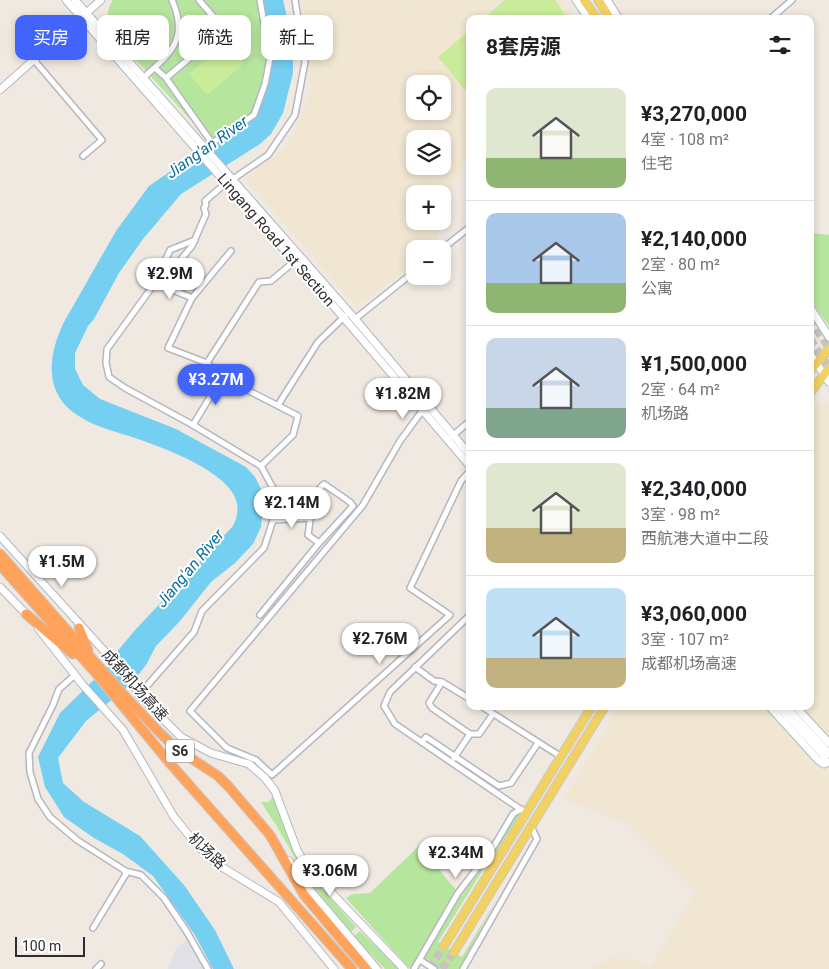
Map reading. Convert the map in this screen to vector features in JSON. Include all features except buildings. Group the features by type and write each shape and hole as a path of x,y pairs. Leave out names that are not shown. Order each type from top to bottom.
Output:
{"highway":[{"name":"成都机场高速","path":"0,554 90,662"},
{"name":"成都机场高速","path":"0,565 99,671 168,761 352,969"},
{"path":"26,614 66,649 90,662"},
{"path":"79,628 90,662"},
{"name":"成都机场高速","path":"120,697 178,750 218,776 229,786 270,835 304,895 366,969"}],"main road":[{"path":"66,0 83,15"},
{"path":"75,0 83,15"},
{"path":"83,15 101,0"},
{"path":"576,0 586,15"},
{"path":"584,0 594,15"},
{"path":"598,0 607,15"},
{"path":"607,0 616,15"},
{"name":"Lingang Road 1st Section","path":"87,19 144,78 203,144 223,173 349,316 451,437 466,460"},
{"name":"Lingang Road 1st Section","path":"87,20 197,150 223,173"},
{"path":"0,90 34,60"},
{"path":"814,313 829,337"},
{"name":"Lingang Road 1st Section","path":"349,316 422,411 466,451"},
{"path":"814,367 827,351"},
{"path":"814,361 827,375 814,389"},
{"path":"0,536 106,654 139,694 181,737 211,753 249,764 265,778 275,792 297,850 306,866 404,969"},
{"path":"0,587 26,614 75,675"},
{"path":"46,587 53,599 79,628 95,642"},
{"name":"机场路","path":"75,675 123,730 174,817 197,845 217,864 279,902 334,969"},
{"path":"444,946 523,811 589,710"},
{"path":"454,952 603,710"},
{"path":"773,710 818,760 824,764 828,757"},
{"path":"782,710 828,757"},
{"path":"788,710 828,757"},
{"path":"799,710 829,743"},
{"path":"270,835 304,882 377,969"}],"street":[{"path":"144,78 165,60 175,46 179,24 177,11 172,0"},
{"path":"166,78 224,29 199,0"},
{"path":"154,68 166,78 212,143 254,114 265,84 270,58 260,0"},
{"path":"155,283 163,280 195,240 206,214 204,208 206,205 205,201 268,155 295,115 305,62 295,0"},
{"path":"775,15 792,0"},
{"path":"34,60 102,140 83,156"},
{"path":"451,242 466,231"},
{"path":"139,694 194,632 202,611 264,548 273,520 274,490 261,466 193,425 125,388 110,377 106,363 107,349 155,283 170,250 195,240"},
{"path":"231,251 192,298 168,348 207,362 222,376 298,416 293,435 261,466"},
{"path":"207,362 259,282 270,281 297,259"},
{"path":"278,405 318,342 349,316 406,277"},
{"path":"155,283 192,298"},
{"path":"193,425 222,376"},
{"path":"422,411 400,441 363,504 190,711 227,748 256,760 272,775 450,615 410,588 461,481 466,475"},
{"path":"451,437 466,424"},
{"path":"260,615 319,543 353,506 324,484 318,488 313,502 308,535 319,543"},
{"path":"273,520 311,518"},
{"path":"466,619 390,692 384,706 395,724 523,811"},
{"path":"415,667 434,681 442,682 466,697"},
{"path":"75,675 59,689 29,753 30,772 38,799 50,817 77,840 125,872 140,874 164,898 188,932 208,969"},
{"path":"442,682 429,703 432,708 470,734 479,734 493,714"},
{"path":"487,710 560,756"},
{"path":"451,762 470,734"},
{"path":"422,742 426,737 498,786 511,783 538,743"},
{"path":"414,969 458,893 494,846 513,814 523,811"},
{"path":"463,969 537,839 531,826"},
{"path":"93,928 126,874 125,872"},
{"path":"420,960 434,969"},
{"path":"96,969 101,964"}],"shaded area":[{"path":"300,0 403,0 405,2 408,0 562,0 571,15 466,15 466,159 451,192 451,185 406,185 406,230 437,230 437,240 406,240 406,270 356,306 245,179 285,147 301,117 311,87 309,60 333,60 333,15 303,15"},
{"path":"829,402 829,749 794,710 814,710 814,403"},
{"path":"618,710 778,710 822,760 829,753 829,969 592,969 610,958 639,961 646,967 652,965 696,891 630,825 564,799"},
{"path":"187,940 205,969 168,969 175,950"}],"green space":[{"path":"113,0 260,0 263,15 261,15 261,60 270,60 265,84 254,115 212,143 136,60 169,60 169,15 108,15 109,7"},
{"path":"505,0 555,0 565,15 488,15"},
{"path":"466,33 466,91 438,57"},
{"path":"206,60 241,60 244,64 207,95 189,74"},
{"path":"814,233 829,235 829,326 814,305"},
{"path":"274,796 306,871 356,927 351,932 307,879 261,802 268,802"},
{"path":"518,814 519,816 500,848 489,860 438,942 462,957 497,899 459,969 437,969 424,960 438,931"},
{"path":"419,846 457,891 413,965 409,968 346,898 353,894 370,893"},
{"path":"360,931 399,969 385,969 354,936"}],"water":[{"path":"260,0 283,0 286,15 263,15"},
{"name":"Jiang'an River","path":"270,60 293,60 293,73 283,113 271,134 260,144 181,194 143,239 119,273 94,319 88,326 75,353 75,369 83,385 100,399 176,429 246,467 255,477 261,489 263,507 261,527 253,544 235,563 211,582 180,621 156,646 146,665 131,684 86,721 58,758 63,783 84,802 140,836 184,885 215,930 234,969 213,969 195,935 153,876 123,854 94,838 64,817 45,787 38,757 60,713 111,663 115,654 136,629 233,526 237,516 237,502 229,488 209,471 183,457 154,445 93,424 69,409 60,399 55,387 52,375 52,362 58,335 64,322 116,231 149,186 254,114 259,103"}],"tunnel":[{"path":"814,325 829,348"},
{"path":"814,345 829,367"},
{"path":"430,969 444,946"},
{"path":"442,969 454,952"}]}
